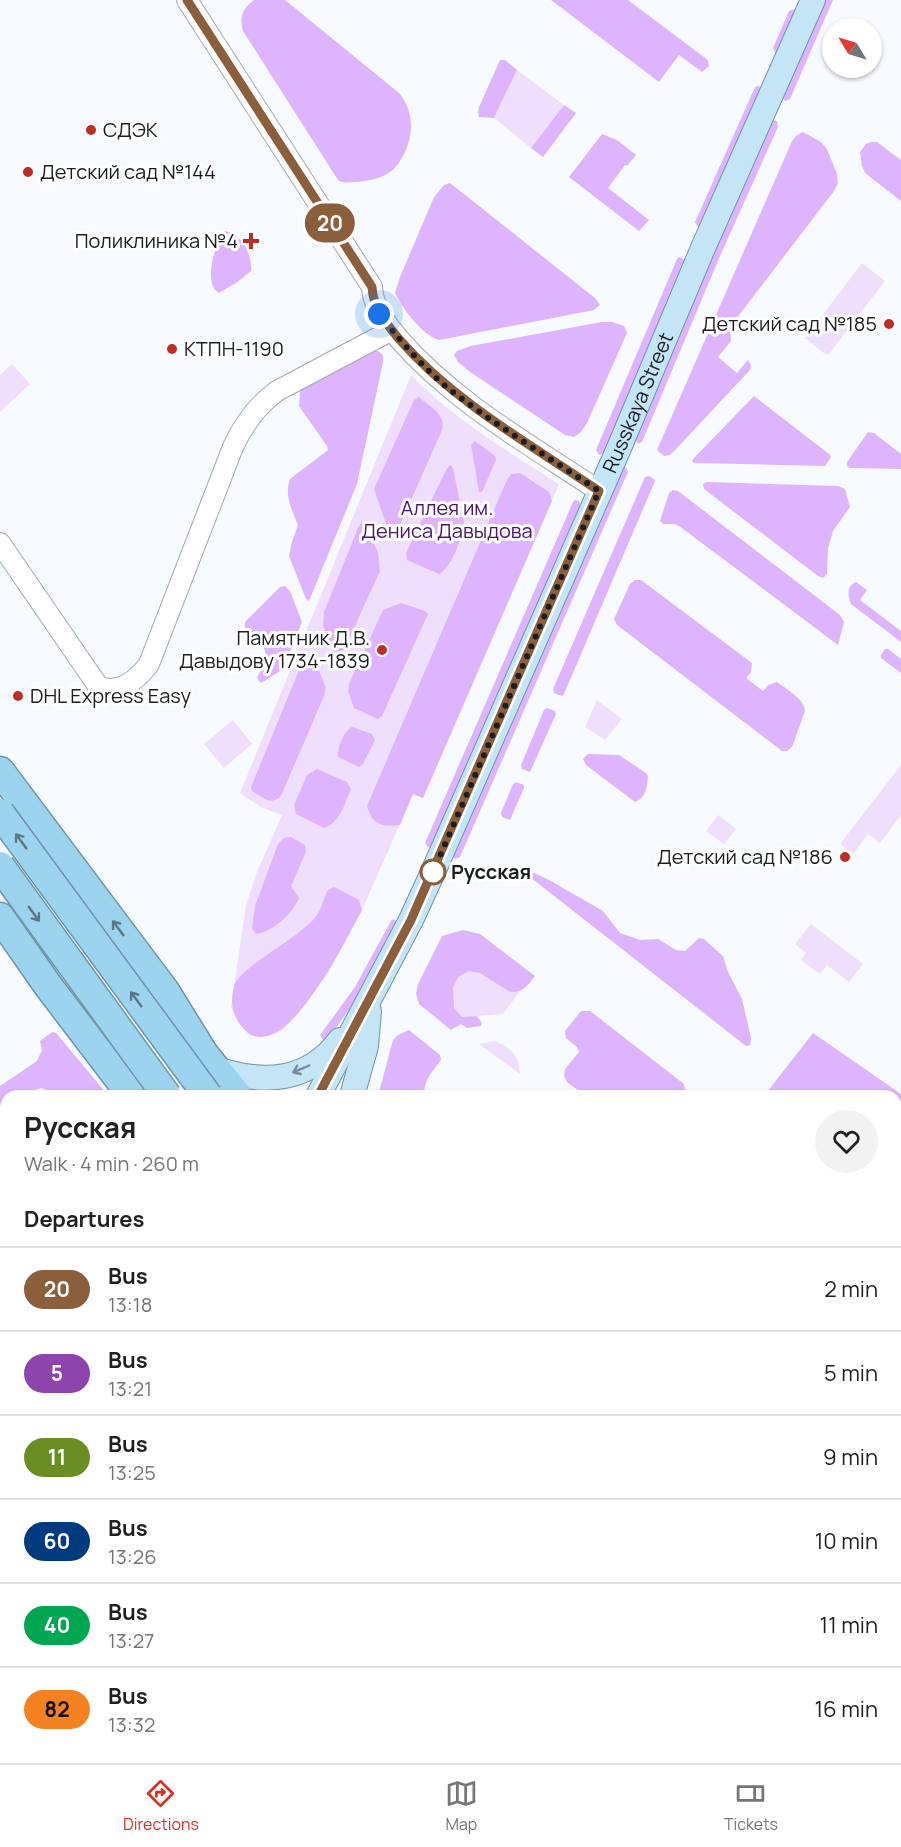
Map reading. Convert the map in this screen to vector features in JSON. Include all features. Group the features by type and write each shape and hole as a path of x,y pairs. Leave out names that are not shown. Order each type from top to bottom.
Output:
{"highway":[{"path":"0,771 165,991 204,1054 233,1090"},
{"path":"0,813 204,1090"},
{"path":"0,866 162,1090"},
{"path":"0,916 49,987 127,1090"},
{"path":"99,1053 123,1059 151,1049 169,1030 179,1012"}],"main road":[{"name":"Russkaya Street","path":"321,1090 411,920 433,872 813,0"},
{"path":"216,1069 236,1076 262,1079 280,1078 304,1069 330,1052 370,999"},
{"path":"354,1090 366,1046 370,999"}],"street":[{"path":"188,0 372,287 372,296 379,314 392,330 443,384 503,428 599,491"},
{"path":"0,543 98,686 107,689 121,687 141,674 149,664 233,447 252,415 264,400 277,391 392,330"}],"green space":[{"path":"254,0 285,0 399,93 408,109 410,137 398,164 390,172 368,181 342,182 338,180 243,31 242,14"},
{"path":"551,0 628,0 708,60 709,66 702,72 679,55 659,82"},
{"path":"824,0 833,0 825,18 822,18 822,25 790,99 785,101 782,96"},
{"path":"794,9 797,11 779,53 776,53 773,48 789,11"},
{"path":"500,60 505,60 517,70 494,118 479,117 479,107"},
{"path":"517,70 564,105 531,148 494,118"},
{"path":"755,87 763,88 701,227 698,227 695,222"},
{"path":"564,105 576,113 543,157 531,148"},
{"path":"773,121 777,121 778,127 720,256 642,442 638,444 635,439 712,253"},
{"path":"803,132 821,142 827,149 837,174 838,183 730,327 731,341 718,357 737,373 748,360 751,365 750,370 670,455 664,456 657,450 792,141"},
{"path":"602,134 617,140 636,155 627,166 625,165 608,188 649,220 639,231 569,177"},
{"path":"877,142 901,160 901,201 865,173 860,152 866,144"},
{"path":"450,183 595,298 600,305 594,310 439,340 426,333 402,306 395,293 434,197 444,185"},
{"path":"225,231 237,237 245,246 250,258 251,271 219,293 214,289 211,267 215,251"},
{"path":"679,257 684,259 684,262 604,453 599,455 596,450"},
{"path":"862,263 885,281 829,354 825,354 805,338"},
{"path":"602,322 624,326 627,333 587,423 574,437 565,435 470,372 458,362 454,355 457,351 471,346"},
{"path":"374,350 383,356 383,362 357,484 309,601 306,599 289,556 298,525 289,503 288,485 290,479 328,450 299,406 300,392 303,385"},
{"path":"12,364 30,384 0,412 0,375"},
{"name":"Аллея им. Дениса Давыдова","path":"411,375 463,420 559,484 423,798 413,794 362,910 329,971 282,1031 257,1037 249,1035 238,1022 231,1007 246,905 257,872 282,815 261,807 240,793"},
{"path":"754,396 829,454 831,457 825,466 694,463 692,461 694,458"},
{"path":"419,397 439,415 443,424 442,430 397,532 393,536 390,535 374,489 414,400"},
{"path":"868,432 874,433 901,454 901,469 850,468 847,466 847,462"},
{"path":"475,441 495,456 496,460 482,492 479,492 471,445"},
{"path":"450,465 453,468 464,522 456,551 444,571 439,574 407,560 406,553"},
{"path":"623,467 626,467 628,472 460,857 455,859 452,854"},
{"path":"520,473 549,492 552,501 423,798 413,794 400,825 383,825 375,821 367,806 506,482 511,474"},
{"path":"649,476 655,481 564,694 562,696 554,693 553,689 645,477"},
{"path":"707,482 838,486 845,489 850,507 833,531 828,548 827,574 823,578 818,576 704,489 703,484"},
{"path":"673,490 678,491 840,615 844,622 838,645 679,526 663,524 660,521 669,493"},
{"path":"575,500 579,501 581,506 431,848 428,847 425,843"},
{"path":"362,522 366,524 378,553 380,571 338,663 323,626 324,612"},
{"path":"635,580 641,580 752,663 751,672 746,678 763,691 768,685 777,682 802,702 805,711 792,747 787,751 782,751 617,625 614,619 630,584"},
{"path":"856,582 867,590 860,600 901,631 901,642 851,604 849,589"},
{"path":"285,586 290,591 302,622 285,664 280,671 261,683 257,678 264,665 266,653 261,644 245,628 245,622 280,587"},
{"path":"401,603 428,614 382,716 378,719 354,708 348,691 349,684 383,610"},
{"path":"885,649 901,659 901,673 881,658"},
{"path":"308,653 313,656 326,688 324,696 281,796 270,801 252,791 251,787"},
{"path":"597,700 622,719 605,740 585,727"},
{"path":"547,708 555,711 556,714 530,772 522,769 521,765 544,710"},
{"path":"233,720 252,744 224,768 204,744"},
{"path":"352,727 372,734 375,740 363,764 359,767 338,757 342,740"},
{"path":"588,754 619,755 646,773 647,784 642,798 635,802 586,765 583,759"},
{"path":"901,765 901,815 880,843 868,834 853,854 840,844"},
{"path":"317,769 347,782 351,789 338,817 324,828 296,814 294,805 307,775"},
{"path":"516,782 524,785 524,788 510,820 502,817 501,813 513,784"},
{"path":"718,815 736,829 724,844 706,831"},
{"path":"291,837 305,845 306,852 291,886 299,898 282,921 269,930 256,934 252,929 255,906 278,844 284,838"},
{"path":"511,866 528,870 551,881 603,911 620,933 640,940 658,939 676,950 685,951 699,938 704,939 723,956 728,972 742,999 751,1038 750,1045 746,1046 526,874 514,876 509,874"},
{"path":"334,887 359,900 362,910 329,970 295,1017 276,1032 259,1037 243,1028 236,1018 232,1003 234,986 239,978 309,924 319,912 328,890"},
{"path":"392,919 397,921 363,990 328,1039 323,1040 320,1035 355,987"},
{"path":"811,924 863,964 849,982 827,965 820,974 801,960 806,953 795,944"},
{"path":"463,930 480,934 535,976 525,988 515,992 510,992 480,973 469,971 458,977 453,988 454,1008 462,1017 477,1016 482,1023 481,1026 467,1028 461,1024 451,1030 419,1004 416,994 418,984 442,936"},
{"path":"480,937 531,976 503,1014 462,1017 435,997"},
{"path":"581,1011 590,1011 684,1084 685,1090 578,1090 567,1082 564,1076 565,1069 579,1052 577,1047 566,1038 565,1031"},
{"path":"409,1030 440,1055 441,1060 427,1081 424,1090 380,1090 393,1040"},
{"path":"52,1032 56,1033 104,1090 47,1090 41,1088 0,1090 0,1086 37,1061 42,1050 40,1041"},
{"path":"813,1033 895,1090 769,1090"},
{"path":"494,1041 513,1053 520,1068 520,1074 479,1044"}],"bus line":[{"name":"20","path":"187,0 372,287 372,296 379,314 392,330 443,384 511,433 599,491 411,920 321,1090"}],"place":[{"name":"СДЭК","path":"91,130"},
{"name":"Детский сад №144","path":"28,172"},
{"name":"Поликлиника №4","path":"251,241"},
{"name":"Детский сад №185","path":"889,324"},
{"name":"КТПН-1190","path":"172,349"},
{"name":"Памятник Д.В. Давыдову 1734-1839","path":"382,650"},
{"name":"DHL Express Easy","path":"18,696"},
{"name":"Детский сад №186","path":"845,857"},
{"name":"Русская","path":"433,872"}],"route":[{"path":"379,314 409,350 443,384 511,433 599,491 433,872"}]}
